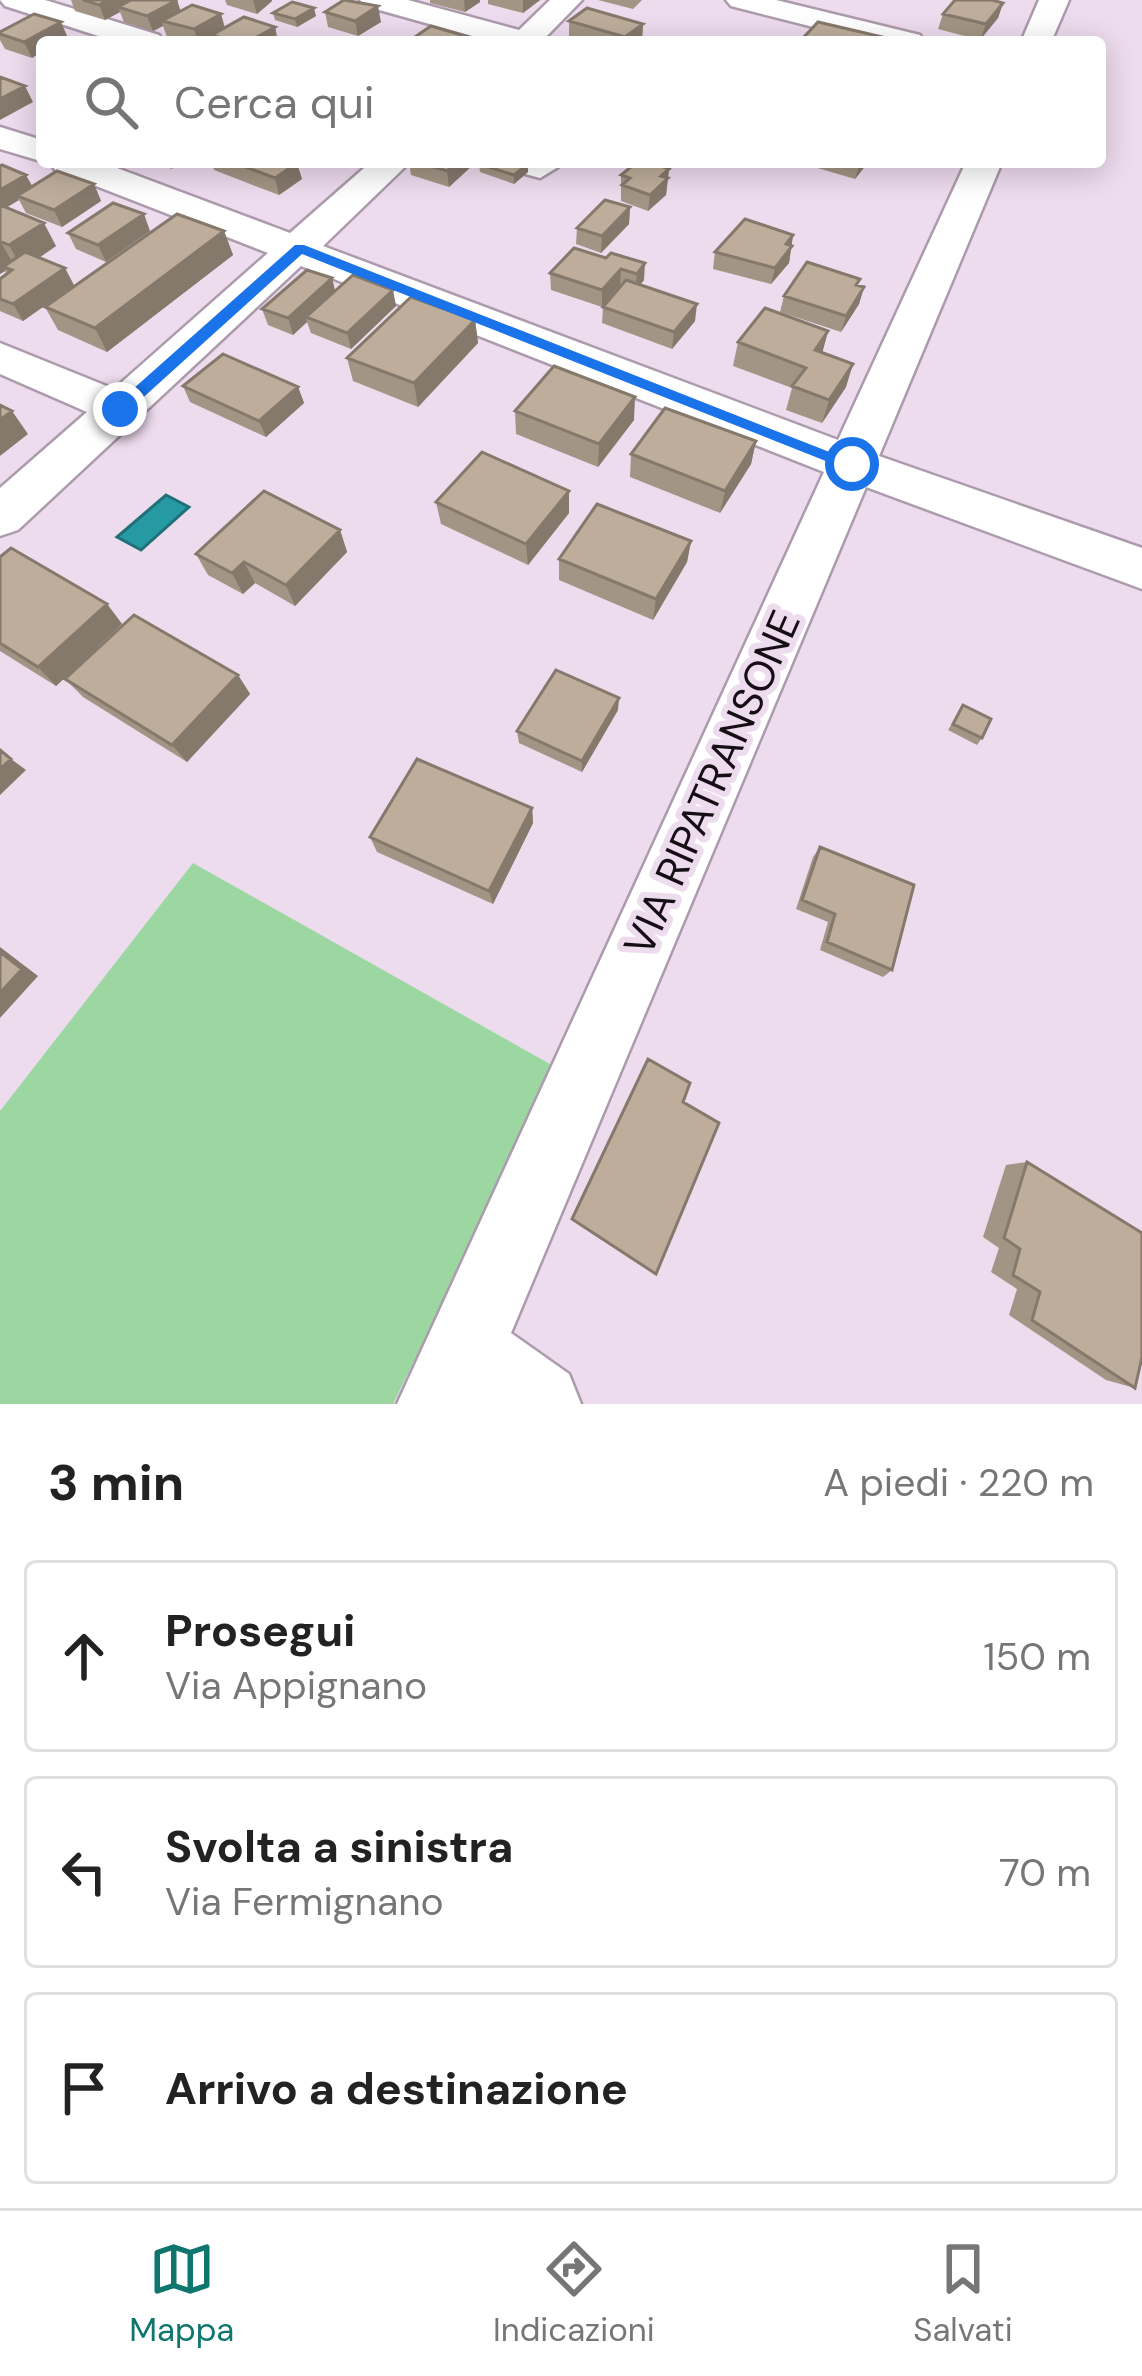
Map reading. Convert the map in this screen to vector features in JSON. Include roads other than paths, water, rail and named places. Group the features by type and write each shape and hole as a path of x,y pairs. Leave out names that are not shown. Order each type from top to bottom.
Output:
{"street":[{"path":"15,0 129,36"},
{"path":"375,0 506,36"},
{"path":"529,36 567,0"},
{"path":"741,0 884,36"},
{"path":"1039,36 1054,0"},
{"path":"0,137 36,150"},
{"path":"84,168 852,464 1142,569"},
{"path":"0,517 386,168"},
{"name":"VIA RIPATRANSONE","path":"452,1377 981,168"},
{"path":"0,357 120,409"},
{"path":"452,1377 539,1404"}],"water":[{"path":"166,495 189,507 141,550 117,537"}]}
